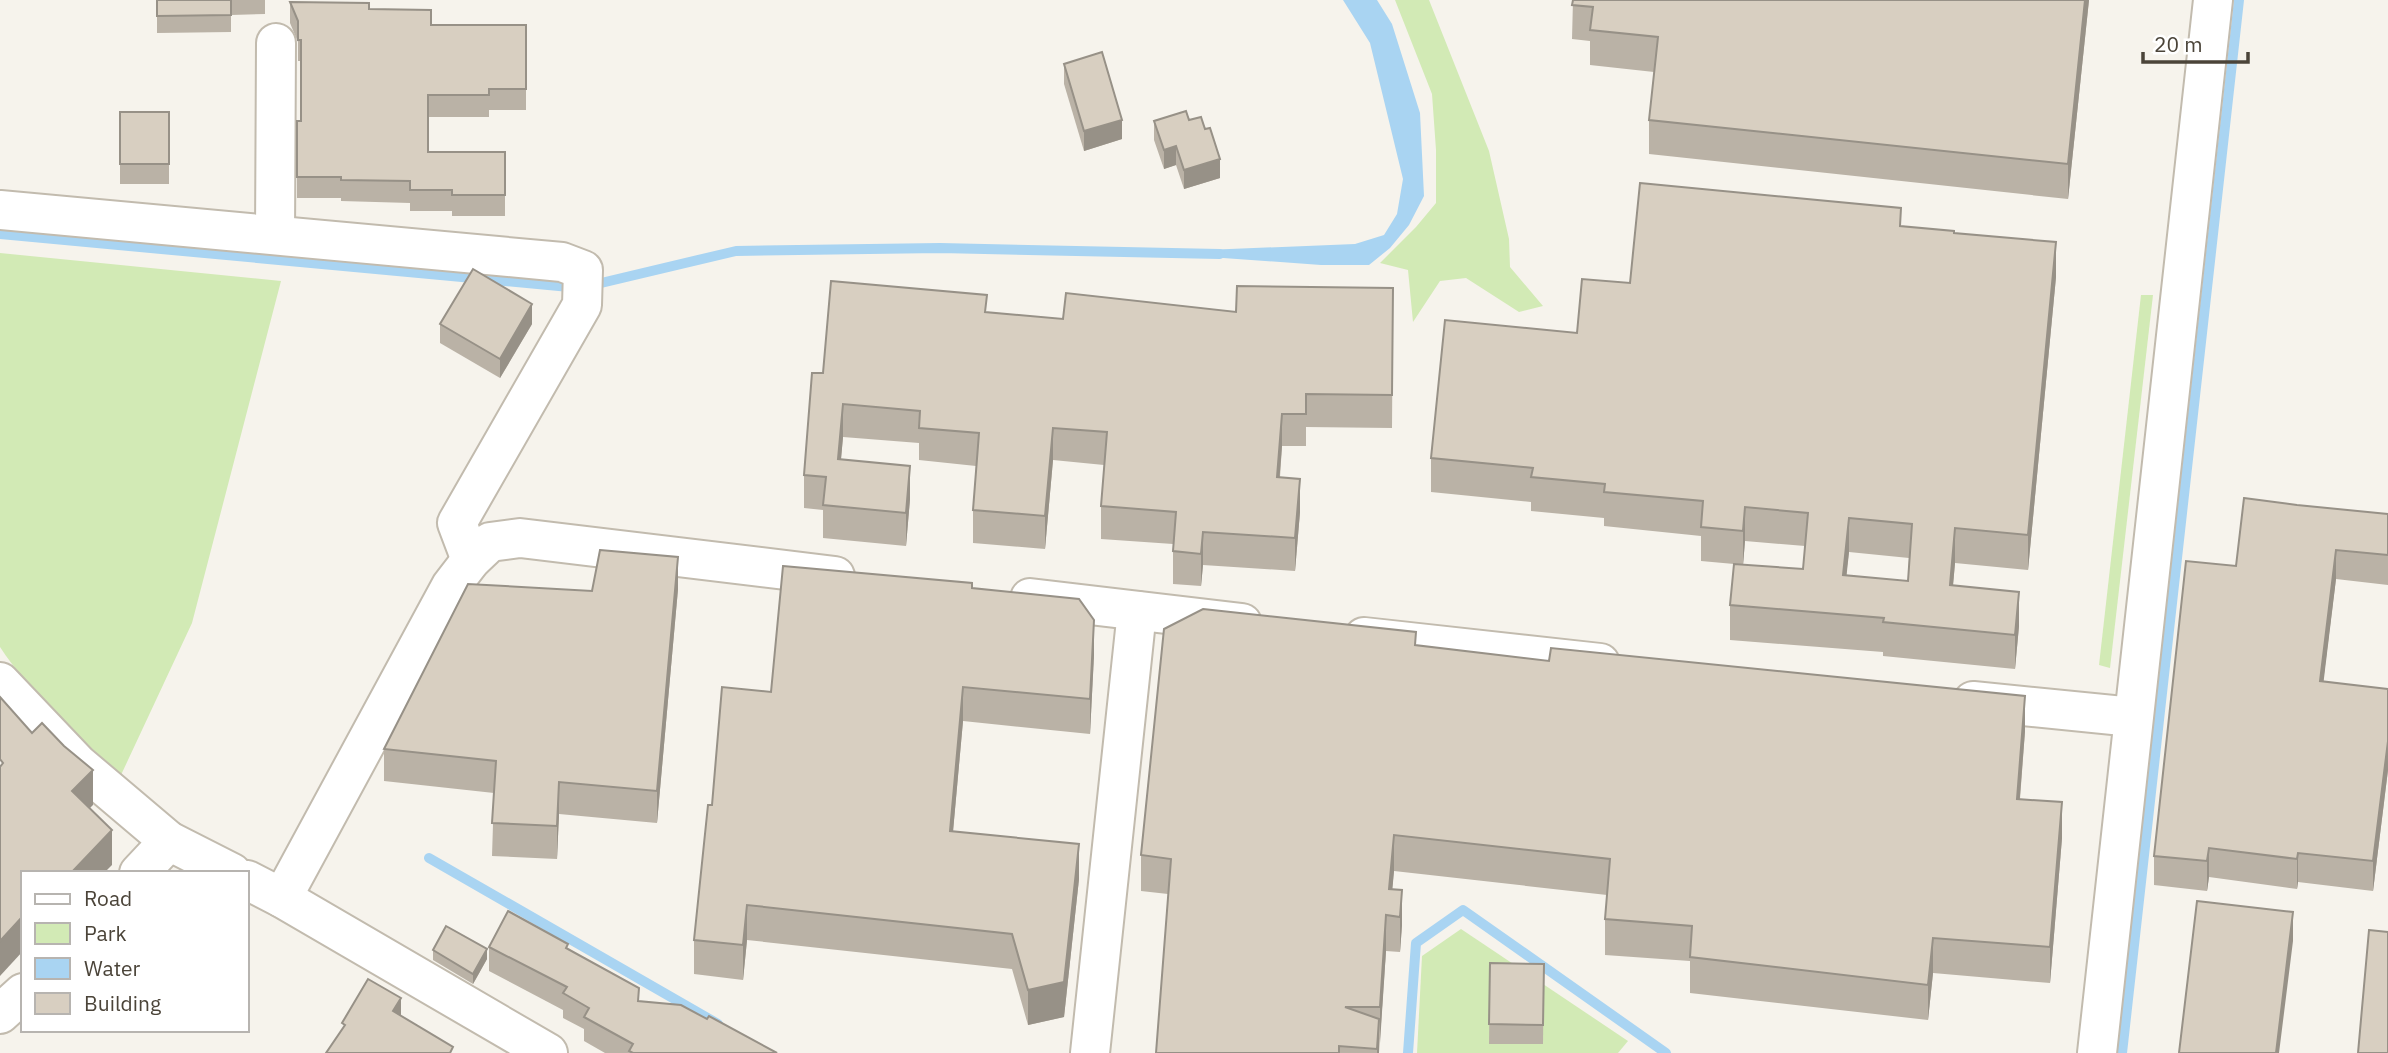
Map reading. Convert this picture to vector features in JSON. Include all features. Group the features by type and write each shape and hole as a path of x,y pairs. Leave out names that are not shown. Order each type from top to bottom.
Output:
{"street":[{"path":"2097,1053 2213,0"},
{"path":"275,235 276,43"},
{"path":"0,209 562,262 582,288 457,523 471,560"},
{"path":"282,898 451,586 471,560 490,542 520,538 864,579"},
{"path":"1000,595 1275,627"},
{"path":"1090,1053 1137,611"},
{"path":"1330,633 1632,666"},
{"path":"0,682 78,764 169,841 228,871"},
{"path":"1934,697 2133,717"},
{"path":"141,871 169,841"},
{"path":"248,881 548,1053"},
{"path":"0,1014 21,995"}],"green space":[{"path":"1395,0 1429,0 1489,151 1509,239 1510,267 1543,306 1519,312 1466,278 1440,281 1413,322 1408,270 1380,263 1436,203 1432,94"},
{"path":"0,253 281,281 192,623 121,775 41,699 0,647"},
{"path":"2141,295 2153,295 2110,668 2099,665"},
{"path":"1461,929 1628,1041 1618,1053 1417,1053 1422,956"}],"water":[{"path":"1343,0 1377,0 1392,24 1420,113 1424,196 1409,225 1390,248 1369,265 1321,265 1209,257 1205,250 1355,244 1384,235 1397,214 1403,179 1370,43"}],"building":[{"path":"157,0 231,0 231,15 157,16"},
{"path":"1573,0 2085,0 2068,164 1649,120 1658,37 1590,30 1593,7 1572,5"},
{"path":"290,2 369,3 369,9 431,10 431,25 526,25 526,89 489,89 489,95 428,95 428,152 505,152 505,195 452,195 452,190 410,190 410,181 297,177 297,121 301,121 301,40 298,40 298,21"},
{"path":"1102,52 1122,120 1084,131 1064,64"},
{"path":"1186,111 1189,120 1201,117 1205,129 1210,128 1220,159 1184,170 1176,146 1164,150 1154,121"},
{"path":"120,112 169,112 169,164 120,164"},
{"path":"1640,183 1901,208 1900,226 2056,242 2028,535 1955,528 1950,585 2019,592 2015,635 1883,622 1884,618 1730,605 1734,564 1803,569 1808,513 1745,507 1743,531 1701,527 1703,501 1604,492 1605,484 1531,477 1533,468 1431,458 1445,320 1577,333 1582,279 1630,283","holes":["1849,518 1912,524 1908,581 1843,575"]},
{"path":"473,269 532,304 500,359 440,324"},
{"path":"831,281 987,295 985,312 1063,319 1066,293 1236,312 1237,286 1393,288 1392,395 1306,394 1306,414 1282,414 1277,477 1300,479 1295,538 1203,532 1201,554 1173,551 1176,512 1101,506 1107,432 1053,428 1045,516 973,510 979,433 919,428 920,411 843,404 838,459 910,466 906,513 823,505 826,477 804,475 812,373 823,373"},
{"path":"2244,498 2388,514 2388,555 2336,550 2320,681 2388,689 2388,741 2373,861 2298,853 2297,859 2209,848 2207,861 2154,856 2186,561 2236,566"},
{"path":"600,550 678,557 657,791 559,782 557,826 492,823 496,761 384,749 468,584 592,591"},
{"path":"783,566 972,583 972,588 1079,599 1094,620 1090,699 963,687 950,831 1079,844 1064,982 1028,990 1012,934 747,905 743,945 694,940 708,805 712,805 722,687 771,692"},
{"path":"1203,609 1416,632 1415,645 1549,661 1551,648 2025,696 2017,799 2062,802 2050,947 1933,938 1928,985 1690,957 1692,926 1605,919 1610,859 1394,835 1389,889 1402,890 1400,917 1386,915 1380,1007 1345,1007 1379,1019 1377,1049 1339,1046 1339,1053 1156,1053 1171,859 1141,855 1164,629"},
{"path":"0,697 32,733 42,723 93,770 72,791 112,830 73,871 21,871 21,918 0,941 0,767 3,763 0,759"},
{"path":"2197,901 2293,912 2276,1053 2179,1053"},
{"path":"508,911 568,944 566,948 639,988 638,1001 681,1005 707,1019 709,1016 777,1053 629,1051 633,1044 584,1017 589,1008 563,993 567,987 489,947"},
{"path":"446,926 487,949 473,974 433,950"},
{"path":"2369,930 2388,932 2388,1053 2358,1053"},
{"path":"1490,963 1544,964 1543,1025 1489,1024"},
{"path":"368,979 401,998 393,1011 453,1047 450,1053 326,1053 345,1025 342,1023"}],"waterway":[{"path":"2122,1053 2239,0"},
{"path":"0,234 580,288 736,251 940,248 1220,254"},
{"path":"429,858 718,1024"},
{"path":"1408,1053 1416,943 1463,910 1666,1053"}]}
